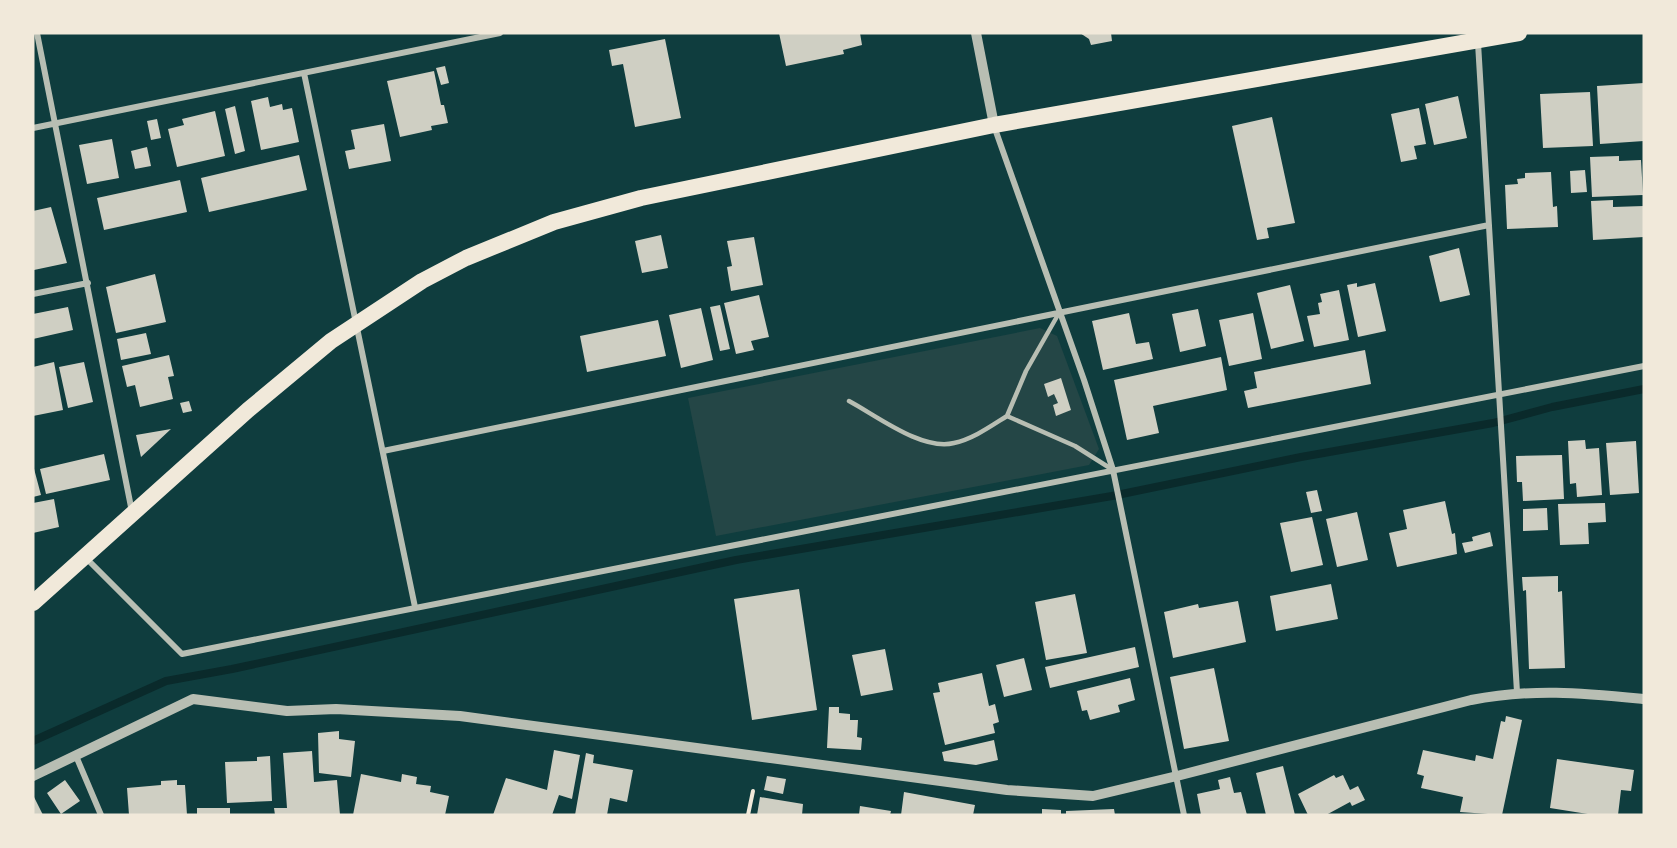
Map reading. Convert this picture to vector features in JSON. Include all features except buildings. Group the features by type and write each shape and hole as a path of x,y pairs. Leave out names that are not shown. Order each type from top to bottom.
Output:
{"highway":[{"path":"33,603 288,375 356,324 422,280 466,258 577,215 641,198 993,125 1478,36 1519,33"}],"street":[{"path":"37,33 132,514"},
{"path":"33,128 500,33"},
{"path":"976,33 993,125 1084,380 1113,473 1184,815"},
{"path":"1478,36 1517,692"},
{"path":"303,73 416,607"},
{"path":"383,451 1489,225"},
{"path":"33,294 88,283"},
{"path":"85,556 182,654 1499,398 1644,366"},
{"path":"33,776 193,699 287,711 336,709 460,717 652,740 1007,790 1093,795 1177,776 1470,700 1517,692 1566,692 1644,699"},
{"path":"75,756 101,815"}],"lane":[{"path":"849,401 922,441 938,445 954,443 971,437 1007,416 1026,371 1059,313"},
{"path":"1007,416 1075,446 1113,473"}],"path":[{"path":"748,815 753,791"}],"shaded area":[{"path":"1040,328 1057,336 1099,449 1089,465 716,536 688,398"}],"waterway":[{"path":"33,741 166,681 232,669 736,560 1112,496 1301,457 1493,423 1552,407 1644,389"}]}
